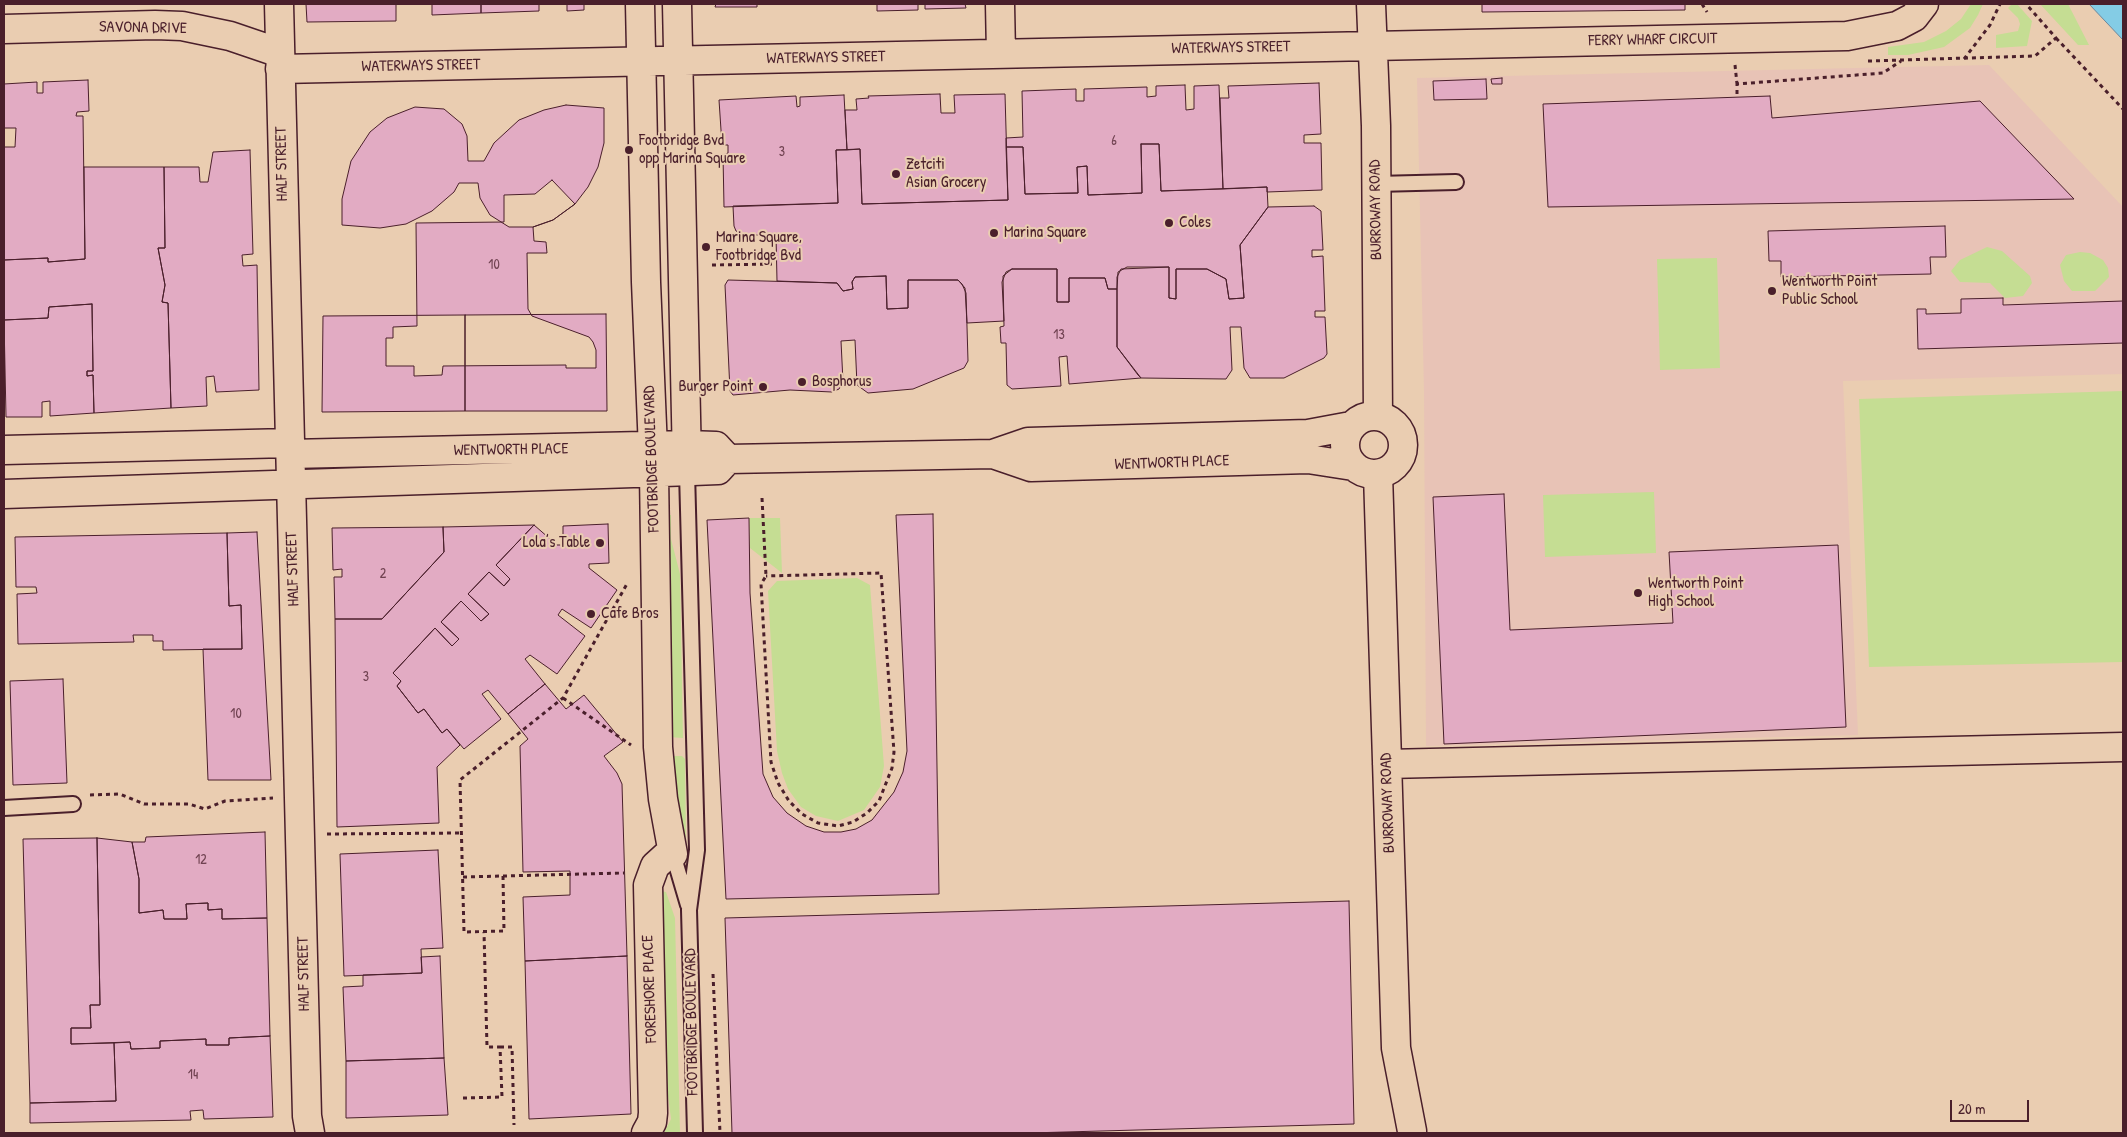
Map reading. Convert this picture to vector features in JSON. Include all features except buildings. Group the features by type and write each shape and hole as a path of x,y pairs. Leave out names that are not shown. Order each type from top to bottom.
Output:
{"street":[{"name":"HALF STREET","path":"279,4 307,1116 310,1133"},
{"name":"FOOTBRIDGE BOULEVARD","path":"640,4 646,282 653,460 658,747 673,854"},
{"name":"FOOTBRIDGE BOULEVARD","path":"677,4 687,458"},
{"name":"BURROWAY ROAD","path":"1371,4 1376,184 1378,416"},
{"name":"FERRY WHARF CIRCUIT","path":"1372,46 1847,36 1886,30 1905,22 1920,11 1924,4"},
{"path":"1000,5 1001,54"},
{"name":"SAVONA DRIVE","path":"4,29 182,26 230,36 280,61"},
{"name":"WATERWAYS STREET","path":"280,61 678,62 1372,46"},
{"path":"1368,416 1378,416 1395,424 1403,441 1403,450 1395,466 1378,474 1364,473 1353,466 1345,453 1344,446 1345,439 1352,426 1368,416"},
{"name":"WENTWORTH PLACE","path":"4,450 289,449 653,460 687,458 716,446 728,459 993,454 1028,442 1308,434 1352,426"},
{"name":"WENTWORTH PLACE","path":"993,454 1031,467 1308,460 1353,466"},
{"path":"4,494 291,484 653,460"},
{"name":"BURROWAY ROAD","path":"1378,474 1396,1048 1412,1131"},
{"path":"1387,764 2123,747"},
{"name":"FORESHORE PLACE","path":"646,1133 652,1122 653,1113 648,885 651,872 655,866 666,856 673,854"}],"lane":[{"path":"1376,184 1456,182"},
{"name":"FOOTBRIDGE BOULEVARD","path":"687,458 697,850 689,910 695,1133"},
{"path":"4,808 78,800"},
{"name":"FOOTBRIDGE BOULEVARD","path":"673,854 689,910"}],"path":[{"path":"1702,4 1707,12"},
{"path":"1964,59 1990,25 2000,4"},
{"path":"2026,4 2123,109"},
{"path":"1940,60 2034,56 2056,38"},
{"path":"1737,84 1883,73 1902,60"},
{"path":"1735,63 1738,94"},
{"path":"712,265 776,264"},
{"path":"762,498 766,576 761,584 771,762 778,783 789,801 802,814 818,823 838,826 853,822 867,813 878,801 892,768 894,752 881,573 766,576"},
{"path":"503,876 504,931 464,932 460,780 563,698 631,577"},
{"path":"563,698 634,747 658,747"},
{"path":"78,800 120,794 144,804 189,804 205,808 225,801 281,798"},
{"path":"343,834 462,833"},
{"path":"463,877 602,874"},
{"path":"484,932 487,1047 512,1047 514,1125"},
{"path":"463,1098 502,1097 500,1047"}],"shaded area":[{"path":"1989,65 2123,207 2123,374 1843,381 1858,735 1426,746 1424,391 1417,78"}],"green space":[{"path":"1971,4 1983,4 1970,28 1944,47 1908,55 1888,55 1888,47 1924,42 1946,31 1961,19"},
{"path":"2012,4 2017,4 2032,21 2027,46 1996,48 1996,35 2018,31 2020,24 2018,18 2008,8"},
{"path":"2040,4 2068,4 2089,45 2078,45"},
{"path":"1987,247 2002,251 2030,276 2032,283 2023,296 2005,298 1990,283 1960,282 1951,271 1960,260"},
{"path":"2080,252 2090,253 2103,260 2108,268 2109,277 2095,291 2072,291 2064,281 2060,265 2066,255"},
{"path":"1717,258 1720,368 1660,370 1657,259"},
{"path":"2123,391 2123,662 1869,667 1859,399"},
{"path":"1654,492 1656,553 1545,557 1543,495"},
{"path":"667,515 671,515 671,539 680,574 683,738 669,737"},
{"path":"749,518 780,518 782,573 750,548"},
{"path":"857,578 870,585 884,766 880,787 864,810 838,821 816,816 801,807 788,789 782,773 777,751 768,591 777,581"},
{"path":"672,756 682,756 685,759 686,843 684,844 679,830"},
{"path":"661,891 666,892 675,918 680,1133 664,1133 671,1119 666,1080"}],"water":[{"path":"2089,4 2123,4 2123,40"}],"place":[{"name":"Footbridge Bvd opp Marina Square","path":"629,150"},
{"name":"Zetciti Asian Grocery","path":"896,174"},
{"name":"Coles","path":"1169,223"},
{"name":"Marina Square","path":"994,233"},
{"name":"Marina Square, Footbridge Bvd","path":"706,247"},
{"name":"Wentworth Point Public School","path":"1772,291"},
{"name":"Bosphorus","path":"802,382"},
{"name":"Burger Point","path":"763,387"},
{"name":"Lola’s Table","path":"600,543"},
{"name":"Wentworth Point High School","path":"1638,593"},
{"name":"Cafe Bros","path":"591,614"}]}
